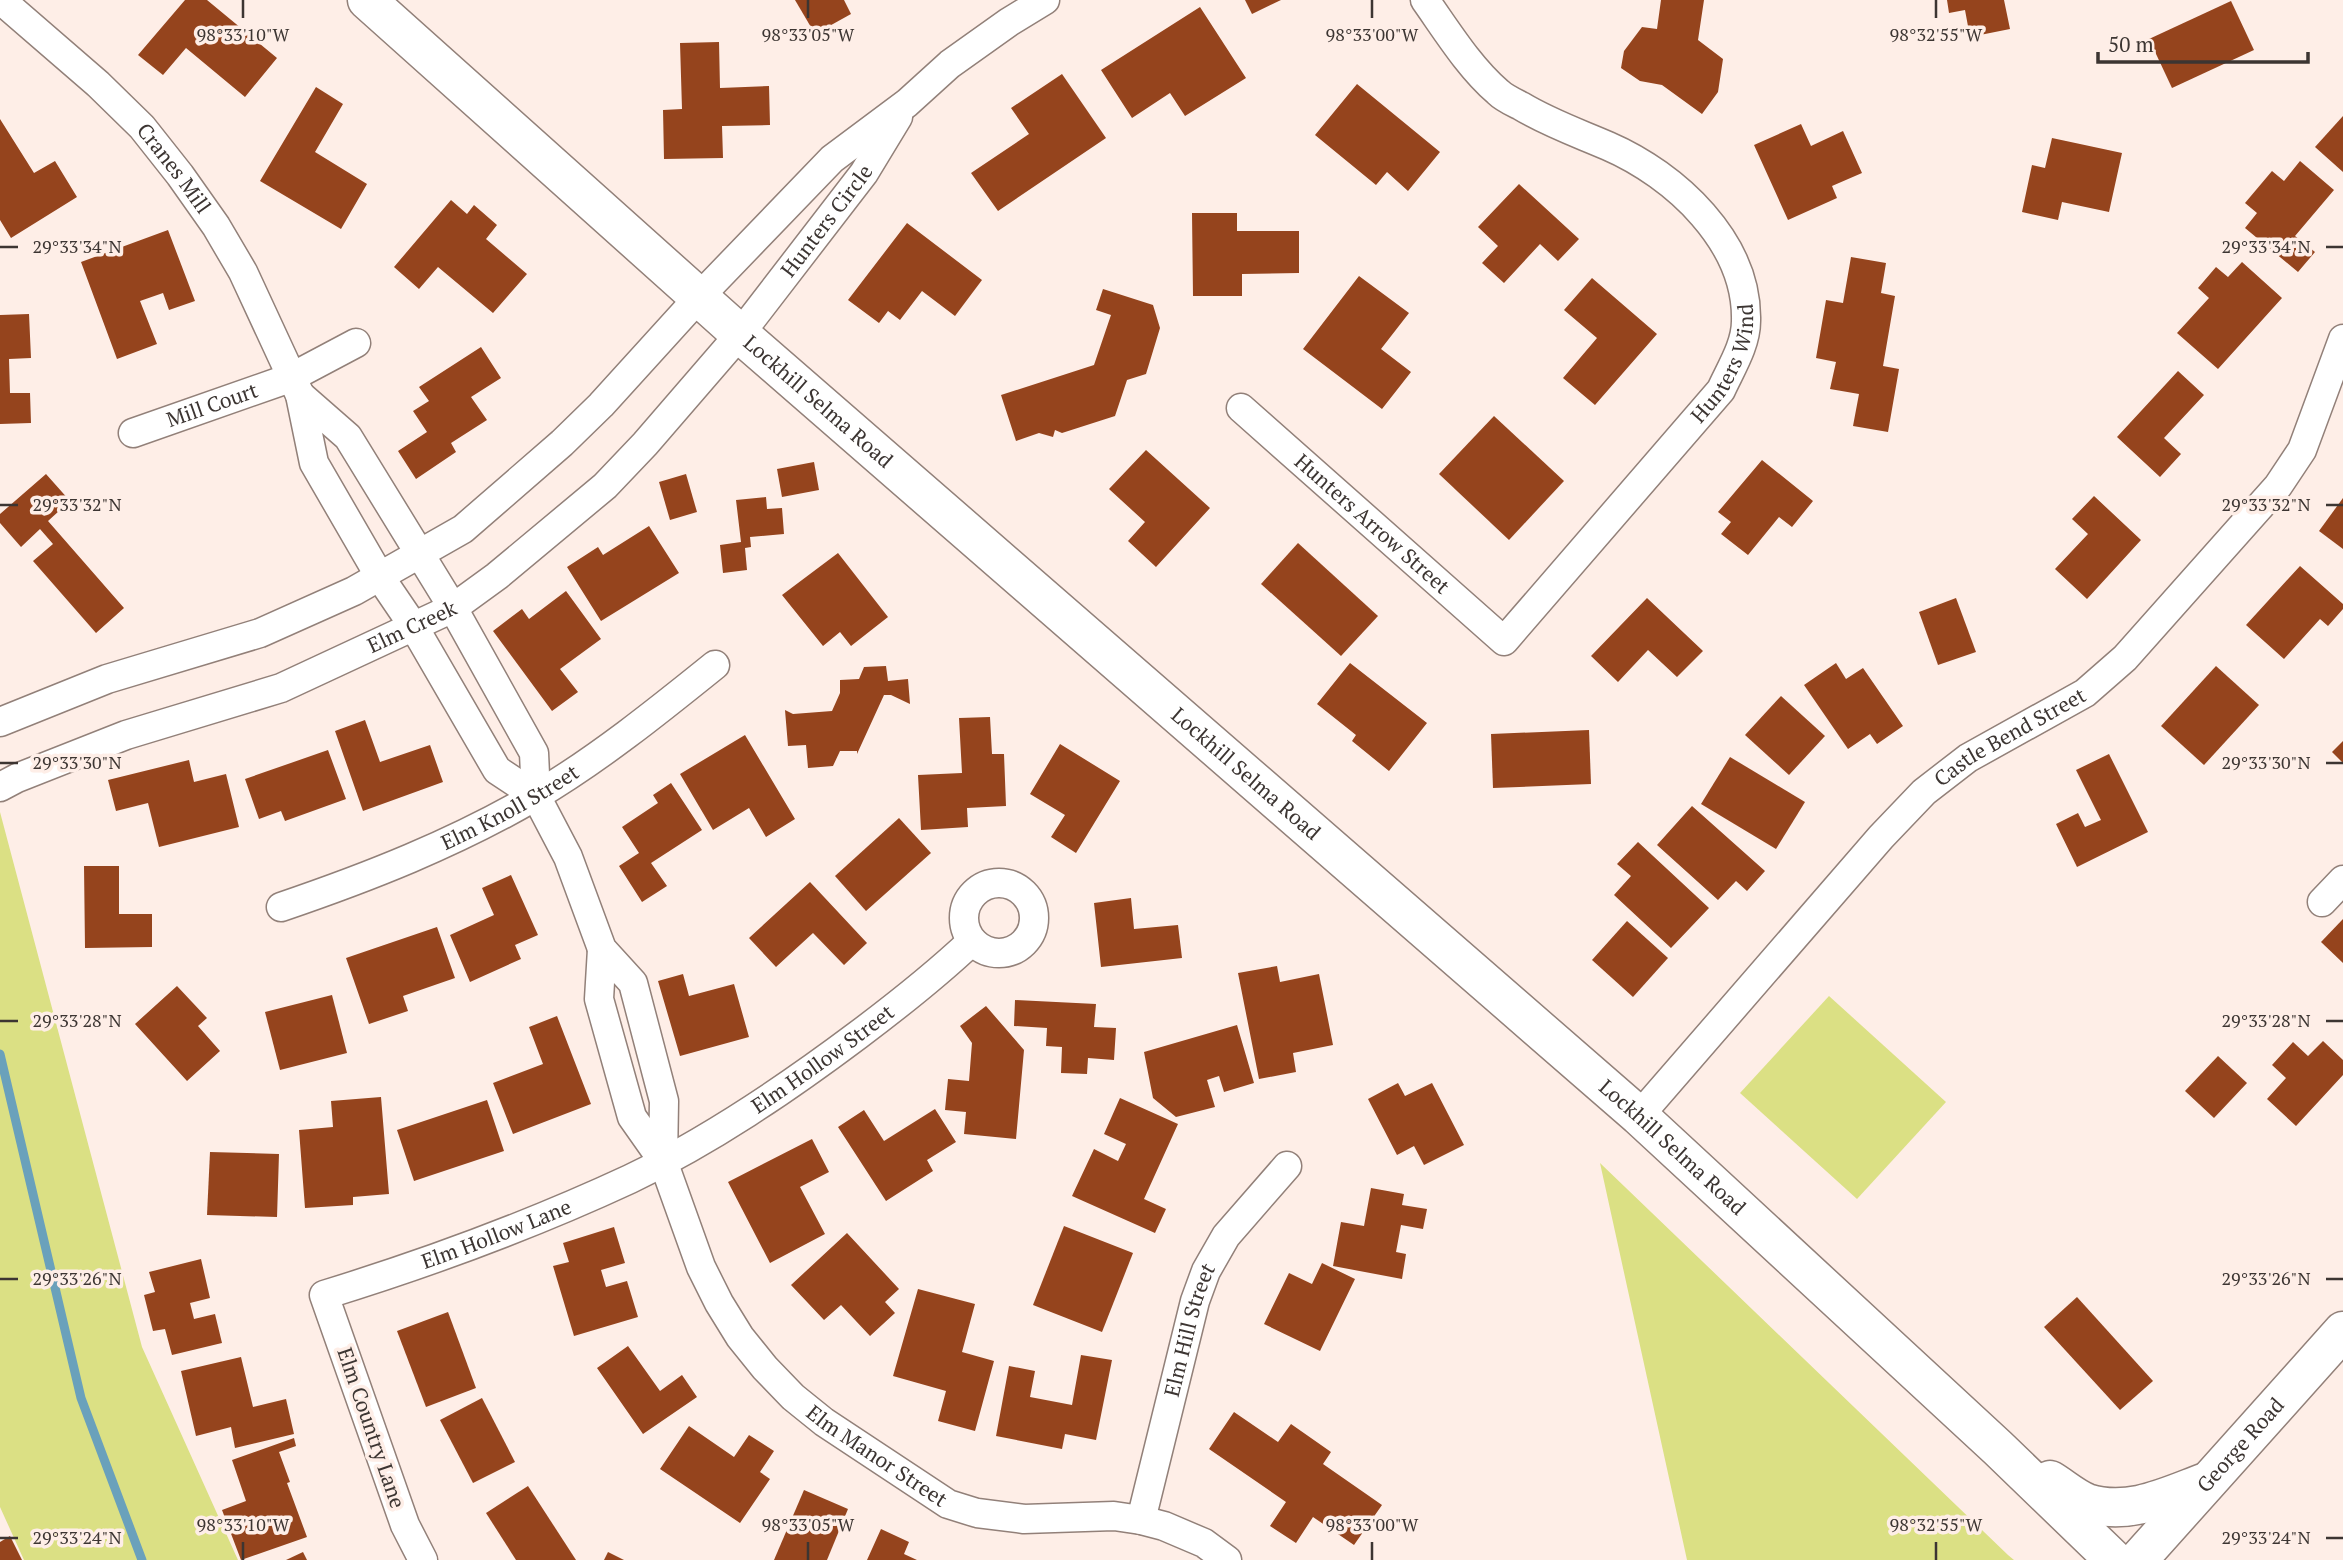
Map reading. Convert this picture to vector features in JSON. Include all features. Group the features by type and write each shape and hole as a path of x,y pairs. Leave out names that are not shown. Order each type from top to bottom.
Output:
{"main road":[{"name":"Lockhill Selma Road","path":"367,0 740,334 1639,1116 1998,1448 2114,1560"},
{"name":"George Road","path":"2138,1560 2343,1331"},
{"path":"1998,1448 2085,1502 2107,1507 2151,1503 2212,1479"},
{"path":"2179,1560 2176,1549 2178,1536 2212,1479"}],"street":[{"name":"Cranes Mill","path":"1,0 98,84 133,119 180,175 216,226 243,272 295,387 314,463 380,577"},
{"name":"Hunters Circle","path":"700,296 832,159 907,103 950,64 1045,0"},
{"name":"Hunters Wind","path":"1425,0 1465,55 1499,93 1549,123 1610,147 1658,174 1698,210 1731,253 1739,271 1746,320 1742,345 1721,390 1504,641"},
{"name":"Hunters Circle","path":"740,334 864,173 907,103"},
{"path":"0,722 107,680 260,633 380,577 463,529 562,443 601,405 700,296"},
{"name":"Elm Creek","path":"0,787 126,735 281,688 453,608 498,576 605,486 740,334"},
{"name":"Castle Bend Street","path":"1639,1116 1881,837 1924,792 1968,758 2085,693 2125,658 2278,486 2302,450 2343,339"},
{"path":"295,387 356,343"},
{"name":"Cranes Mill","path":"295,387 348,437 453,608"},
{"name":"Mill Court","path":"133,433 295,387"},
{"name":"Hunters Arrow Street","path":"1241,408 1504,641"},
{"name":"Elm Manor Street","path":"380,577 414,627 497,770 536,796"},
{"name":"Elm Manor Street","path":"453,608 534,753 536,796 568,858 602,948 599,999 632,1117 663,1161 701,1267 719,1303 740,1337 765,1368 824,1422 948,1504 977,1513 1024,1519 1114,1516 1141,1520 1164,1526 1204,1544 1227,1560"},
{"name":"Elm Knoll Street","path":"281,907 364,879 443,845 536,796 638,726 715,666"},
{"path":"2322,902 2343,880"},
{"name":"Elm Hollow Street","path":"663,1161 725,1127 799,1080 932,979 972,941"},
{"name":"Elm Hollow Lane","path":"324,1295 398,1272 510,1230 630,1179 663,1161"},
{"name":"Elm Hill Street","path":"1141,1520 1195,1301 1206,1271 1226,1236 1287,1166"},
{"name":"Elm Country Lane","path":"324,1295 405,1525 423,1560"}],"green space":[{"path":"0,812 142,1347 238,1560 24,1560 0,1507"},
{"path":"1829,996 1946,1102 1857,1199 1740,1093"},
{"path":"1600,1163 2008,1555 2014,1560 1687,1560"}],"building":[{"path":"185,0 207,0 277,58 245,97 186,48 163,75 138,55"},
{"path":"795,0 844,0 851,14 815,34"},
{"path":"1245,0 1281,0 1252,14"},
{"path":"1661,0 1704,0 1698,40 1723,59 1718,92 1702,114 1662,85 1640,81 1621,68 1624,51 1642,27 1657,29"},
{"path":"1947,0 2004,0 2010,29 1970,37 1965,10 1949,13"},
{"path":"2231,1 2254,50 2172,88 2149,39"},
{"path":"1200,7 1246,78 1185,116 1170,93 1132,118 1101,70"},
{"path":"719,42 720,88 769,86 770,125 722,126 723,158 664,159 663,110 682,109 680,43"},
{"path":"1062,74 1106,138 998,211 971,173 1029,134 1011,108"},
{"path":"1357,84 1440,152 1408,191 1387,172 1376,185 1315,135"},
{"path":"316,87 343,104 315,152 367,184 341,229 260,181"},
{"path":"2343,116 2343,172 2315,147"},
{"path":"0,119 34,173 55,161 77,197 11,238 0,220"},
{"path":"1801,124 1811,146 1843,131 1862,173 1832,186 1837,198 1788,220 1754,145"},
{"path":"2052,138 2122,153 2109,212 2062,202 2058,220 2022,212 2032,165 2045,168"},
{"path":"2300,161 2334,190 2295,236 2315,252 2298,272 2245,228 2257,213 2245,203 2272,171 2284,181"},
{"path":"1519,184 1579,239 1558,261 1540,244 1504,283 1482,263 1498,246 1478,227"},
{"path":"451,200 467,214 474,205 497,225 486,239 527,274 493,313 438,267 419,289 394,267"},
{"path":"1192,213 1237,213 1237,231 1299,231 1299,273 1242,274 1242,296 1193,296"},
{"path":"907,223 982,280 955,316 922,291 900,320 888,311 879,323 848,300"},
{"path":"168,230 195,301 169,310 163,293 140,301 157,344 117,359 81,262"},
{"path":"1851,257 1886,263 1881,293 1895,296 1883,366 1899,369 1888,432 1853,426 1859,394 1830,389 1836,362 1816,358 1826,300 1843,303"},
{"path":"2242,262 2282,298 2218,369 2177,333 2209,298 2198,288 2216,267 2228,277"},
{"path":"1359,276 1409,313 1381,349 1411,372 1382,409 1303,349"},
{"path":"1592,278 1657,334 1595,405 1563,378 1597,338 1564,310"},
{"path":"1103,289 1153,305 1160,328 1146,374 1127,380 1115,416 1062,433 1055,430 1053,437 1039,433 1016,441 1001,395 1094,365 1111,315 1096,310"},
{"path":"29,314 31,358 9,359 10,393 30,393 31,423 0,424 0,315"},
{"path":"481,347 501,378 471,397 487,420 451,443 456,452 416,479 398,451 427,432 413,411 429,401 419,387"},
{"path":"2178,371 2204,395 2164,438 2181,454 2160,477 2117,437"},
{"path":"1494,416 1564,481 1509,540 1439,474"},
{"path":"1146,450 1210,508 1156,567 1128,541 1145,522 1109,489"},
{"path":"1762,460 1813,501 1792,527 1779,517 1748,555 1721,534 1731,522 1718,512"},
{"path":"814,462 819,490 782,497 777,469"},
{"path":"46,474 70,501 48,521 124,608 96,633 33,561 53,544 40,529 21,547 0,523 0,514"},
{"path":"686,474 697,512 670,520 659,482"},
{"path":"2094,496 2141,540 2087,599 2055,569 2088,534 2072,519"},
{"path":"766,497 767,509 782,508 784,534 750,537 751,547 745,548 747,570 723,573 720,545 741,542 736,500"},
{"path":"2343,498 2343,549 2319,531"},
{"path":"649,526 679,573 601,621 567,567 598,547 603,555"},
{"path":"1298,543 1378,616 1341,656 1261,584"},
{"path":"838,553 888,617 851,646 840,632 823,646 782,595"},
{"path":"2300,566 2343,604 2343,609 2328,626 2320,619 2284,659 2246,625"},
{"path":"566,591 601,639 560,669 578,692 552,711 493,631 522,609 529,619"},
{"path":"1647,598 1703,651 1677,677 1648,650 1618,682 1591,656"},
{"path":"1956,598 1976,652 1938,665 1919,612"},
{"path":"1350,663 1427,723 1389,771 1352,741 1356,735 1317,704"},
{"path":"1836,663 1846,679 1863,668 1903,726 1877,744 1870,734 1848,749 1804,685"},
{"path":"886,666 888,681 908,679 910,704 891,695 884,695 857,754 857,751 840,751 833,766 808,768 806,745 788,746 785,710 793,714 832,711 840,693 840,680 859,679 864,667"},
{"path":"2216,666 2259,705 2204,765 2161,726"},
{"path":"1781,696 1825,736 1789,775 1745,735"},
{"path":"990,717 992,754 1004,754 1006,806 967,808 968,827 921,830 918,775 962,773 959,718"},
{"path":"365,720 380,762 430,745 443,782 363,811 335,731"},
{"path":"1589,730 1591,784 1493,788 1491,734"},
{"path":"745,735 795,819 766,837 749,808 713,830 680,774"},
{"path":"2343,741 2343,763 2332,752"},
{"path":"1060,744 1120,781 1076,853 1051,837 1065,815 1030,794"},
{"path":"328,750 346,799 285,821 281,811 259,819 245,779"},
{"path":"2109,754 2148,832 2077,867 2056,824 2078,813 2085,827 2101,820 2076,770"},
{"path":"1730,757 1805,802 1776,849 1701,804"},
{"path":"189,760 194,782 226,774 239,827 159,847 148,803 116,811 108,780"},
{"path":"671,783 702,830 651,863 667,886 642,902 619,866 639,853 622,827 658,803 653,795"},
{"path":"1692,806 1765,871 1747,891 1736,881 1718,900 1657,845"},
{"path":"899,818 931,853 866,911 835,876"},
{"path":"1638,842 1709,908 1671,948 1614,895 1631,876 1617,864"},
{"path":"84,866 119,866 119,914 152,914 152,947 85,948"},
{"path":"511,875 538,935 515,945 521,959 470,982 450,935 494,915 482,888"},
{"path":"810,882 867,943 844,965 813,933 776,967 749,938"},
{"path":"1131,898 1134,929 1178,925 1182,958 1101,967 1094,903"},
{"path":"2343,919 2343,963 2321,942"},
{"path":"1627,921 1668,958 1633,997 1592,960"},
{"path":"437,927 455,978 403,996 408,1011 369,1024 346,958"},
{"path":"1277,966 1280,982 1319,974 1333,1045 1293,1053 1296,1072 1259,1079 1238,973"},
{"path":"683,974 689,996 734,984 749,1037 680,1056 658,981"},
{"path":"177,986 207,1018 198,1026 220,1051 187,1081 135,1024"},
{"path":"332,995 347,1053 280,1070 265,1012"},
{"path":"1015,1000 1096,1004 1094,1027 1116,1028 1114,1060 1088,1058 1087,1074 1061,1073 1062,1047 1046,1046 1047,1028 1014,1026"},
{"path":"986,1006 1024,1050 1016,1139 964,1134 966,1112 945,1110 948,1079 969,1081 972,1043 960,1026"},
{"path":"557,1016 591,1104 513,1134 493,1083 543,1064 529,1027"},
{"path":"1237,1025 1254,1083 1224,1092 1219,1076 1207,1080 1215,1107 1176,1117 1153,1098 1144,1052"},
{"path":"2323,1041 2343,1060 2343,1075 2296,1126 2267,1099 2286,1078 2272,1065 2293,1042 2308,1056"},
{"path":"2218,1056 2247,1083 2214,1118 2185,1091"},
{"path":"1398,1083 1405,1096 1432,1083 1464,1145 1424,1165 1414,1146 1397,1155 1368,1099"},
{"path":"381,1097 389,1194 353,1197 353,1205 305,1208 299,1130 333,1127 331,1101"},
{"path":"1120,1098 1178,1124 1144,1199 1166,1209 1155,1233 1072,1196 1094,1149 1118,1161 1126,1144 1104,1134"},
{"path":"487,1100 504,1151 414,1181 397,1130"},
{"path":"935,1109 956,1142 927,1160 933,1171 886,1201 838,1127 864,1110 884,1141"},
{"path":"812,1139 829,1172 800,1187 825,1234 770,1263 728,1182"},
{"path":"210,1152 279,1154 277,1217 207,1215"},
{"path":"1371,1188 1404,1194 1402,1205 1427,1209 1423,1229 1401,1225 1396,1252 1406,1254 1402,1279 1333,1266 1341,1222 1364,1226"},
{"path":"1064,1226 1133,1253 1102,1332 1033,1305"},
{"path":"614,1227 625,1263 601,1270 606,1287 627,1281 638,1317 574,1336 553,1266 569,1262 563,1243"},
{"path":"847,1233 899,1289 885,1302 895,1313 870,1336 841,1305 824,1320 791,1285"},
{"path":"201,1259 210,1298 190,1303 194,1319 215,1314 222,1343 172,1355 165,1329 153,1331 144,1295 155,1292 149,1272"},
{"path":"1322,1263 1355,1279 1320,1351 1264,1324 1289,1273 1312,1284"},
{"path":"918,1289 975,1304 962,1352 994,1361 975,1431 938,1421 946,1391 893,1376"},
{"path":"2077,1297 2153,1381 2120,1410 2044,1327"},
{"path":"448,1312 476,1388 426,1407 397,1331"},
{"path":"628,1346 660,1391 682,1375 697,1397 643,1434 597,1368"},
{"path":"1081,1355 1112,1360 1096,1440 1065,1434 1062,1449 996,1436 1009,1366 1035,1371 1030,1397 1072,1405"},
{"path":"241,1357 253,1407 286,1399 294,1434 235,1448 231,1427 196,1436 181,1371"},
{"path":"482,1398 515,1462 473,1483 440,1420"},
{"path":"1234,1412 1278,1442 1291,1424 1331,1452 1323,1464 1382,1505 1354,1545 1313,1517 1296,1543 1270,1526 1286,1502 1209,1449"},
{"path":"689,1426 734,1457 749,1435 774,1451 760,1472 770,1479 740,1523 660,1469"},
{"path":"294,1438 296,1446 279,1452 290,1482 287,1483 307,1537 241,1560 222,1510 246,1501 232,1460"},
{"path":"528,1486 576,1560 516,1560 486,1513"},
{"path":"804,1490 848,1509 827,1560 774,1560"},
{"path":"881,1529 909,1542 904,1554 917,1560 867,1560"},
{"path":"10,1536 22,1560 0,1560 0,1542"},
{"path":"303,1552 307,1560 286,1560"},
{"path":"608,1552 624,1560 604,1560"}],"waterway":[{"path":"0,1054 81,1398 142,1560"}]}
